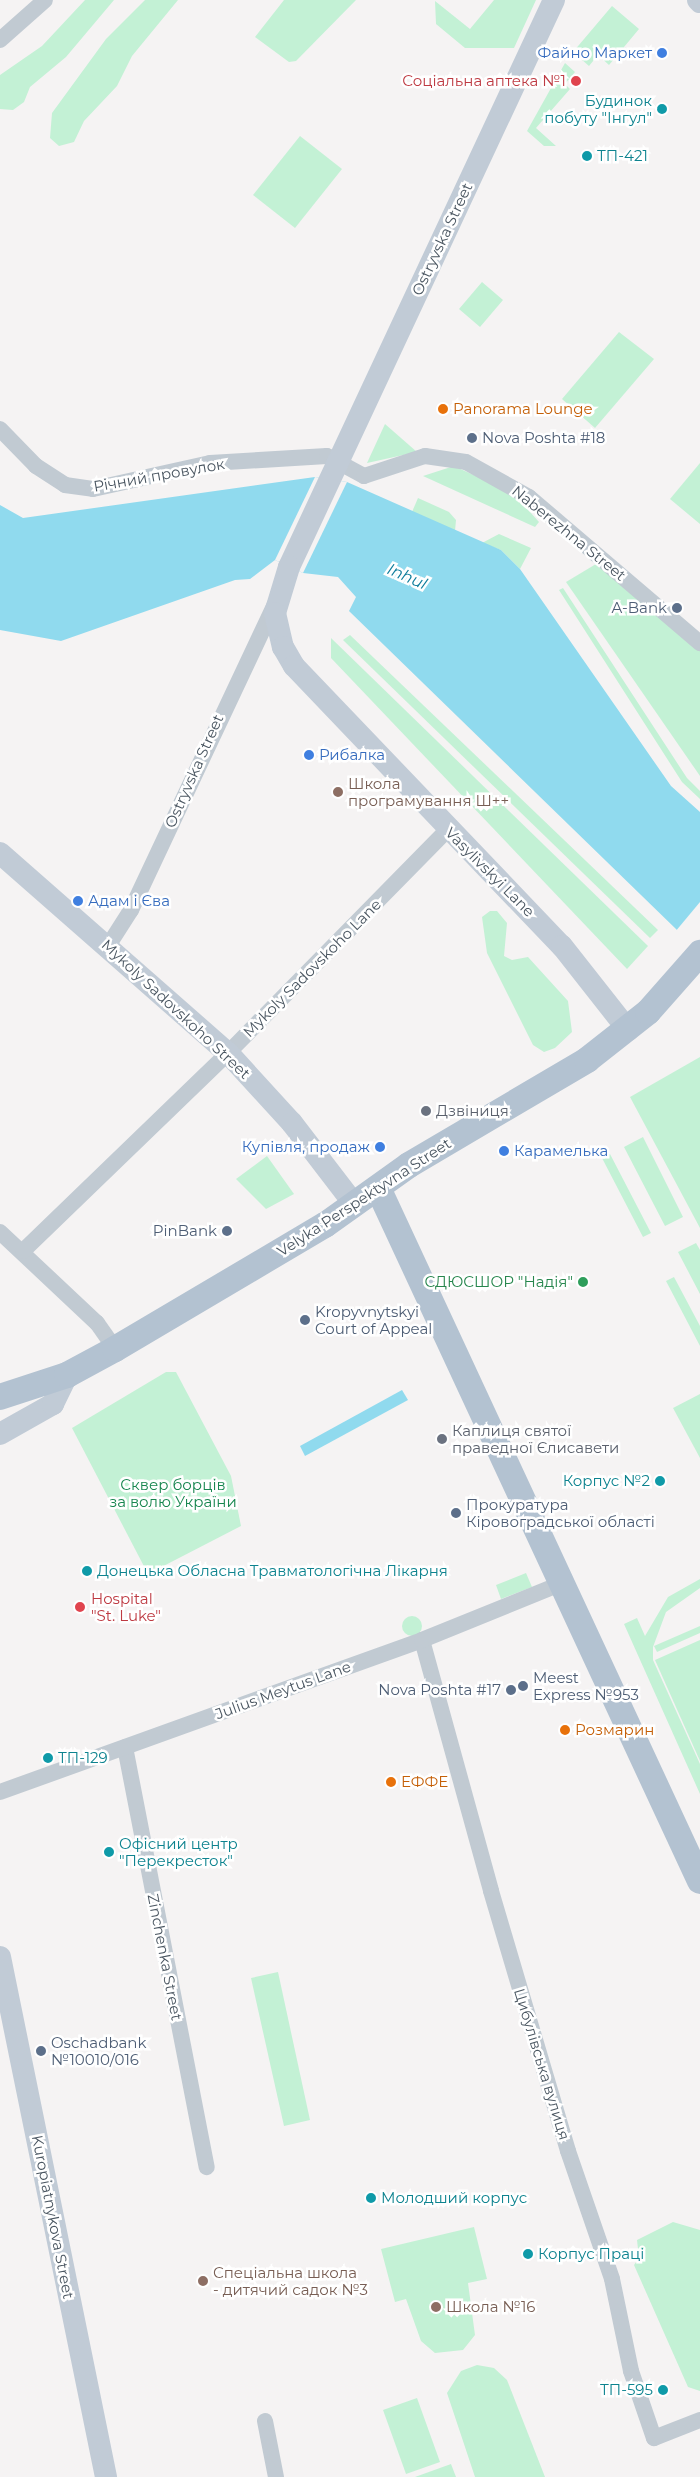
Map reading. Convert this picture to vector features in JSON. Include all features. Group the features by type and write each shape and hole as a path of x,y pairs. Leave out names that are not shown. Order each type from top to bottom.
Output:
{"main road":[{"name":"Ostryvska Street","path":"289,567 554,0"},
{"name":"Vasylivskyi Lane","path":"289,567 279,595 277,632 287,657 448,829 562,946 628,1030"},
{"name":"Mykoly Sadovskoho Street","path":"0,853 228,1053 292,1124 355,1205"},
{"name":"Velyka Perspektyvna Street","path":"0,1396 67,1375 115,1349 355,1205 409,1164 587,1060 628,1030 669,991 700,953"},
{"path":"378,1188 565,1582 700,1881"},
{"path":"0,1434 53,1404 67,1375"},
{"name":"Kuropiatnykova Street","path":"0,1957 106,2477"}],"street":[{"path":"0,40 45,0"},
{"name":"Річний провулок","path":"0,429 36,466 65,485 93,489 210,463 327,456 335,470"},
{"name":"Naberezhna Street","path":"335,470 364,476 425,456 479,467 529,497 700,642"},
{"name":"Ostryvska Street","path":"108,946 131,910 244,661 279,595"},
{"name":"Mykoly Sadovskoho Lane","path":"23,1251 228,1053 448,829"},
{"path":"0,1232 23,1251 97,1322 115,1349"},
{"name":"Julius Meytus Lane","path":"0,1792 422,1640 565,1582"},
{"name":"Цибулівська вулиця","path":"422,1640 491,1891 568,2152 612,2279 631,2370 654,2438 700,2420"},
{"name":"Zinchenka Street","path":"125,1747 207,2167"},
{"path":"265,2420 276,2477"}],"green space":[{"path":"85,0 114,0 66,57 30,87 24,102 13,110 0,109 0,75 42,46"},
{"path":"145,0 178,0 132,56 117,86 84,121 74,142 59,146 50,138 52,113 106,39"},
{"path":"284,0 356,0 296,61 289,62 255,37"},
{"path":"494,0 536,0 514,48 465,48 436,24 435,1 470,29"},
{"path":"612,6 639,29 609,65 598,55 589,66 573,52"},
{"path":"565,63 575,72 565,84 570,89 536,128 556,146 544,146 527,131"},
{"path":"300,136 342,169 295,228 253,195"},
{"path":"482,282 503,300 480,327 459,309"},
{"path":"619,332 654,359 595,428 562,399"},
{"path":"385,424 417,452 367,463"},
{"path":"700,463 700,524 670,499"},
{"path":"454,466 513,493 539,522 535,527 423,476"},
{"path":"418,498 449,512 456,520 455,531 412,512"},
{"path":"499,534 531,548 520,569 501,550 482,543"},
{"path":"596,564 700,651 700,776 566,582"},
{"path":"563,588 687,778 700,791 700,799 682,782 559,590"},
{"path":"350,635 658,930 650,938 343,640"},
{"path":"331,638 648,946 627,969 331,658"},
{"path":"490,911 497,911 507,923 504,956 512,960 528,957 568,1001 572,1032 555,1048 544,1052 533,1045 487,953 482,917"},
{"path":"700,1057 700,1228 630,1097"},
{"path":"643,1137 683,1217 665,1226 624,1147"},
{"path":"610,1154 651,1233 643,1237 602,1158"},
{"path":"267,1156 294,1194 266,1209 236,1179"},
{"path":"696,1243 700,1250 700,1294 678,1252"},
{"path":"674,1277 700,1326 700,1346 666,1281"},
{"name":"Сквер борців за волю України","path":"166,1372 176,1372 231,1476 241,1526 148,1574 72,1428"},
{"path":"700,1394 700,1458 673,1408"},
{"path":"526,1573 532,1587 501,1599 496,1585"},
{"path":"700,1579 700,1588 666,1612 653,1647 653,1660 700,1764 700,1794 624,1624 637,1618 645,1636 668,1597"},
{"path":"412,1616 419,1619 422,1626 419,1633 412,1636 405,1633 402,1626 405,1619"},
{"path":"700,1626 700,1633 657,1652 654,1646"},
{"path":"700,1640 700,1761 655,1660"},
{"path":"278,1972 310,2120 284,2126 251,1978"},
{"path":"673,2222 700,2230 700,2391 688,2387 634,2265 639,2258 637,2240"},
{"path":"474,2227 487,2279 468,2283 475,2335 463,2350 435,2353 421,2341 406,2299 395,2302 381,2249"},
{"path":"477,2365 494,2368 507,2380 545,2477 475,2477 447,2393 461,2371"},
{"path":"417,2398 440,2462 406,2474 383,2410"},
{"path":"451,2464 456,2477 415,2477"}],"water":[{"name":"Inhul","path":"315,477 347,482 501,550 520,569 671,786 700,812 700,960 677,930 349,611 356,597 338,577 303,573 275,560 250,579 235,580 61,641 0,630 0,505 23,518"},
{"path":"402,1390 408,1400 305,1456 300,1446"}],"pier":[{"path":"315,477 347,482 303,573 275,560"},
{"path":"700,902 700,963 675,932"}],"place":[{"name":"Файно Маркет","path":"662,53"},
{"name":"Соціальна аптека №1","path":"576,81"},
{"name":"Будинок побуту \"Інгул\"","path":"662,109"},
{"name":"ТП-421","path":"587,156"},
{"name":"Panorama Lounge","path":"443,409"},
{"name":"Nova Poshta #18","path":"472,438"},
{"name":"A-Bank","path":"677,608"},
{"name":"Рибалка","path":"309,755"},
{"name":"Школа програмування Ш++","path":"338,792"},
{"name":"Адам і Єва","path":"78,901"},
{"name":"Дзвіниця","path":"426,1111"},
{"name":"Купівля, продаж","path":"380,1147"},
{"name":"Карамелька","path":"504,1151"},
{"name":"PinBank","path":"227,1231"},
{"name":"СДЮСШОР \"Надія\"","path":"583,1282"},
{"name":"Kropyvnytskyi Court of Appeal","path":"305,1320"},
{"name":"Каплиця святої праведної Єлисавети","path":"442,1439"},
{"name":"Корпус №2","path":"660,1481"},
{"name":"Прокуратура Кіровоградської області","path":"456,1513"},
{"name":"Донецька Обласна Травматологічна Лікарня","path":"87,1571"},
{"name":"Hospital \"St. Luke\"","path":"80,1607"},
{"name":"Meest Express №953","path":"523,1686"},
{"name":"Nova Poshta #17","path":"511,1690"},
{"name":"Розмарин","path":"565,1730"},
{"name":"ТП-129","path":"48,1758"},
{"name":"ЕФФЕ","path":"391,1782"},
{"name":"Офісний центр \"Перекресток\"","path":"109,1852"},
{"name":"Oschadbank №10010/016","path":"41,2051"},
{"name":"Молодший корпус","path":"371,2198"},
{"name":"Корпус Праці","path":"528,2254"},
{"name":"Спеціальна школа - дитячий садок №3","path":"203,2281"},
{"name":"Школа №16","path":"436,2307"},
{"name":"ТП-595","path":"663,2390"}]}
